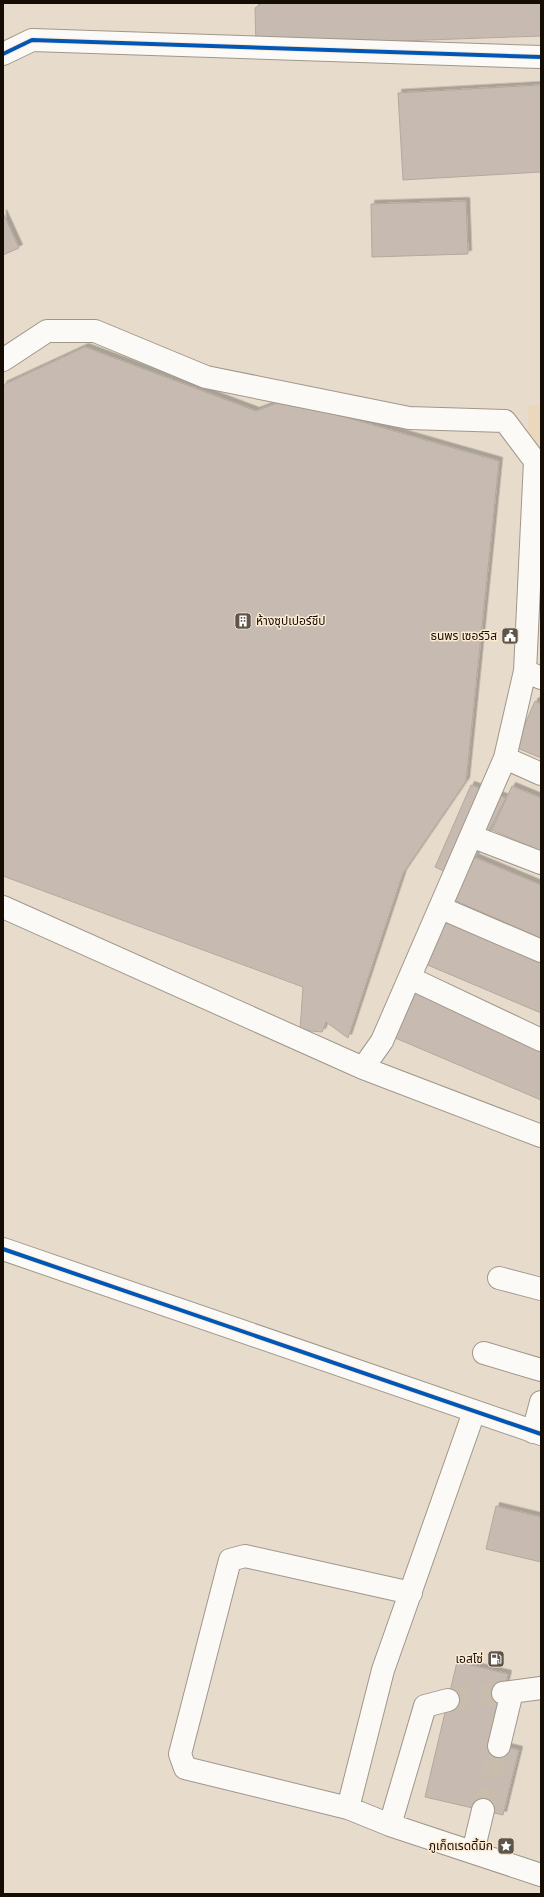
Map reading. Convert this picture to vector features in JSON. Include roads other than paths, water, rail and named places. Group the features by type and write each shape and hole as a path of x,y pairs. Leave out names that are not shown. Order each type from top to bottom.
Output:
{"street":[{"path":"3,54 32,40 541,57"},
{"path":"3,360 47,331 95,331 206,377 410,418 505,421 535,461 533,674 505,758 441,908 382,1041 363,1068"},
{"path":"505,758 541,774"},
{"path":"471,836 541,863"},
{"path":"3,907 363,1068 541,1136"},
{"path":"441,908 541,952"},
{"path":"410,978 541,1040"},
{"path":"3,1249 537,1433 541,1402"},
{"path":"500,1278 541,1289"},
{"path":"484,1353 541,1370"},
{"path":"348,1808 383,1670 474,1412"},
{"path":"411,1593 245,1556 230,1560 180,1754 185,1768 348,1808 390,1824 541,1875"},
{"path":"499,1746 508,1692 541,1688"},
{"path":"390,1824 425,1706 448,1700"},
{"path":"473,1852 483,1810"}],"tunnel":[{"path":"448,1700 503,1693"},
{"path":"483,1810 499,1746"}],"place":[{"name":"ห้างซุปเปอร์ชีป","path":"243,621"},
{"name":"ธนพร เซอร์วิส","path":"510,636"},
{"name":"เอสโซ่","path":"496,1659"},
{"name":"ภูเก็ตเรดดี้มิก","path":"506,1846"}]}
